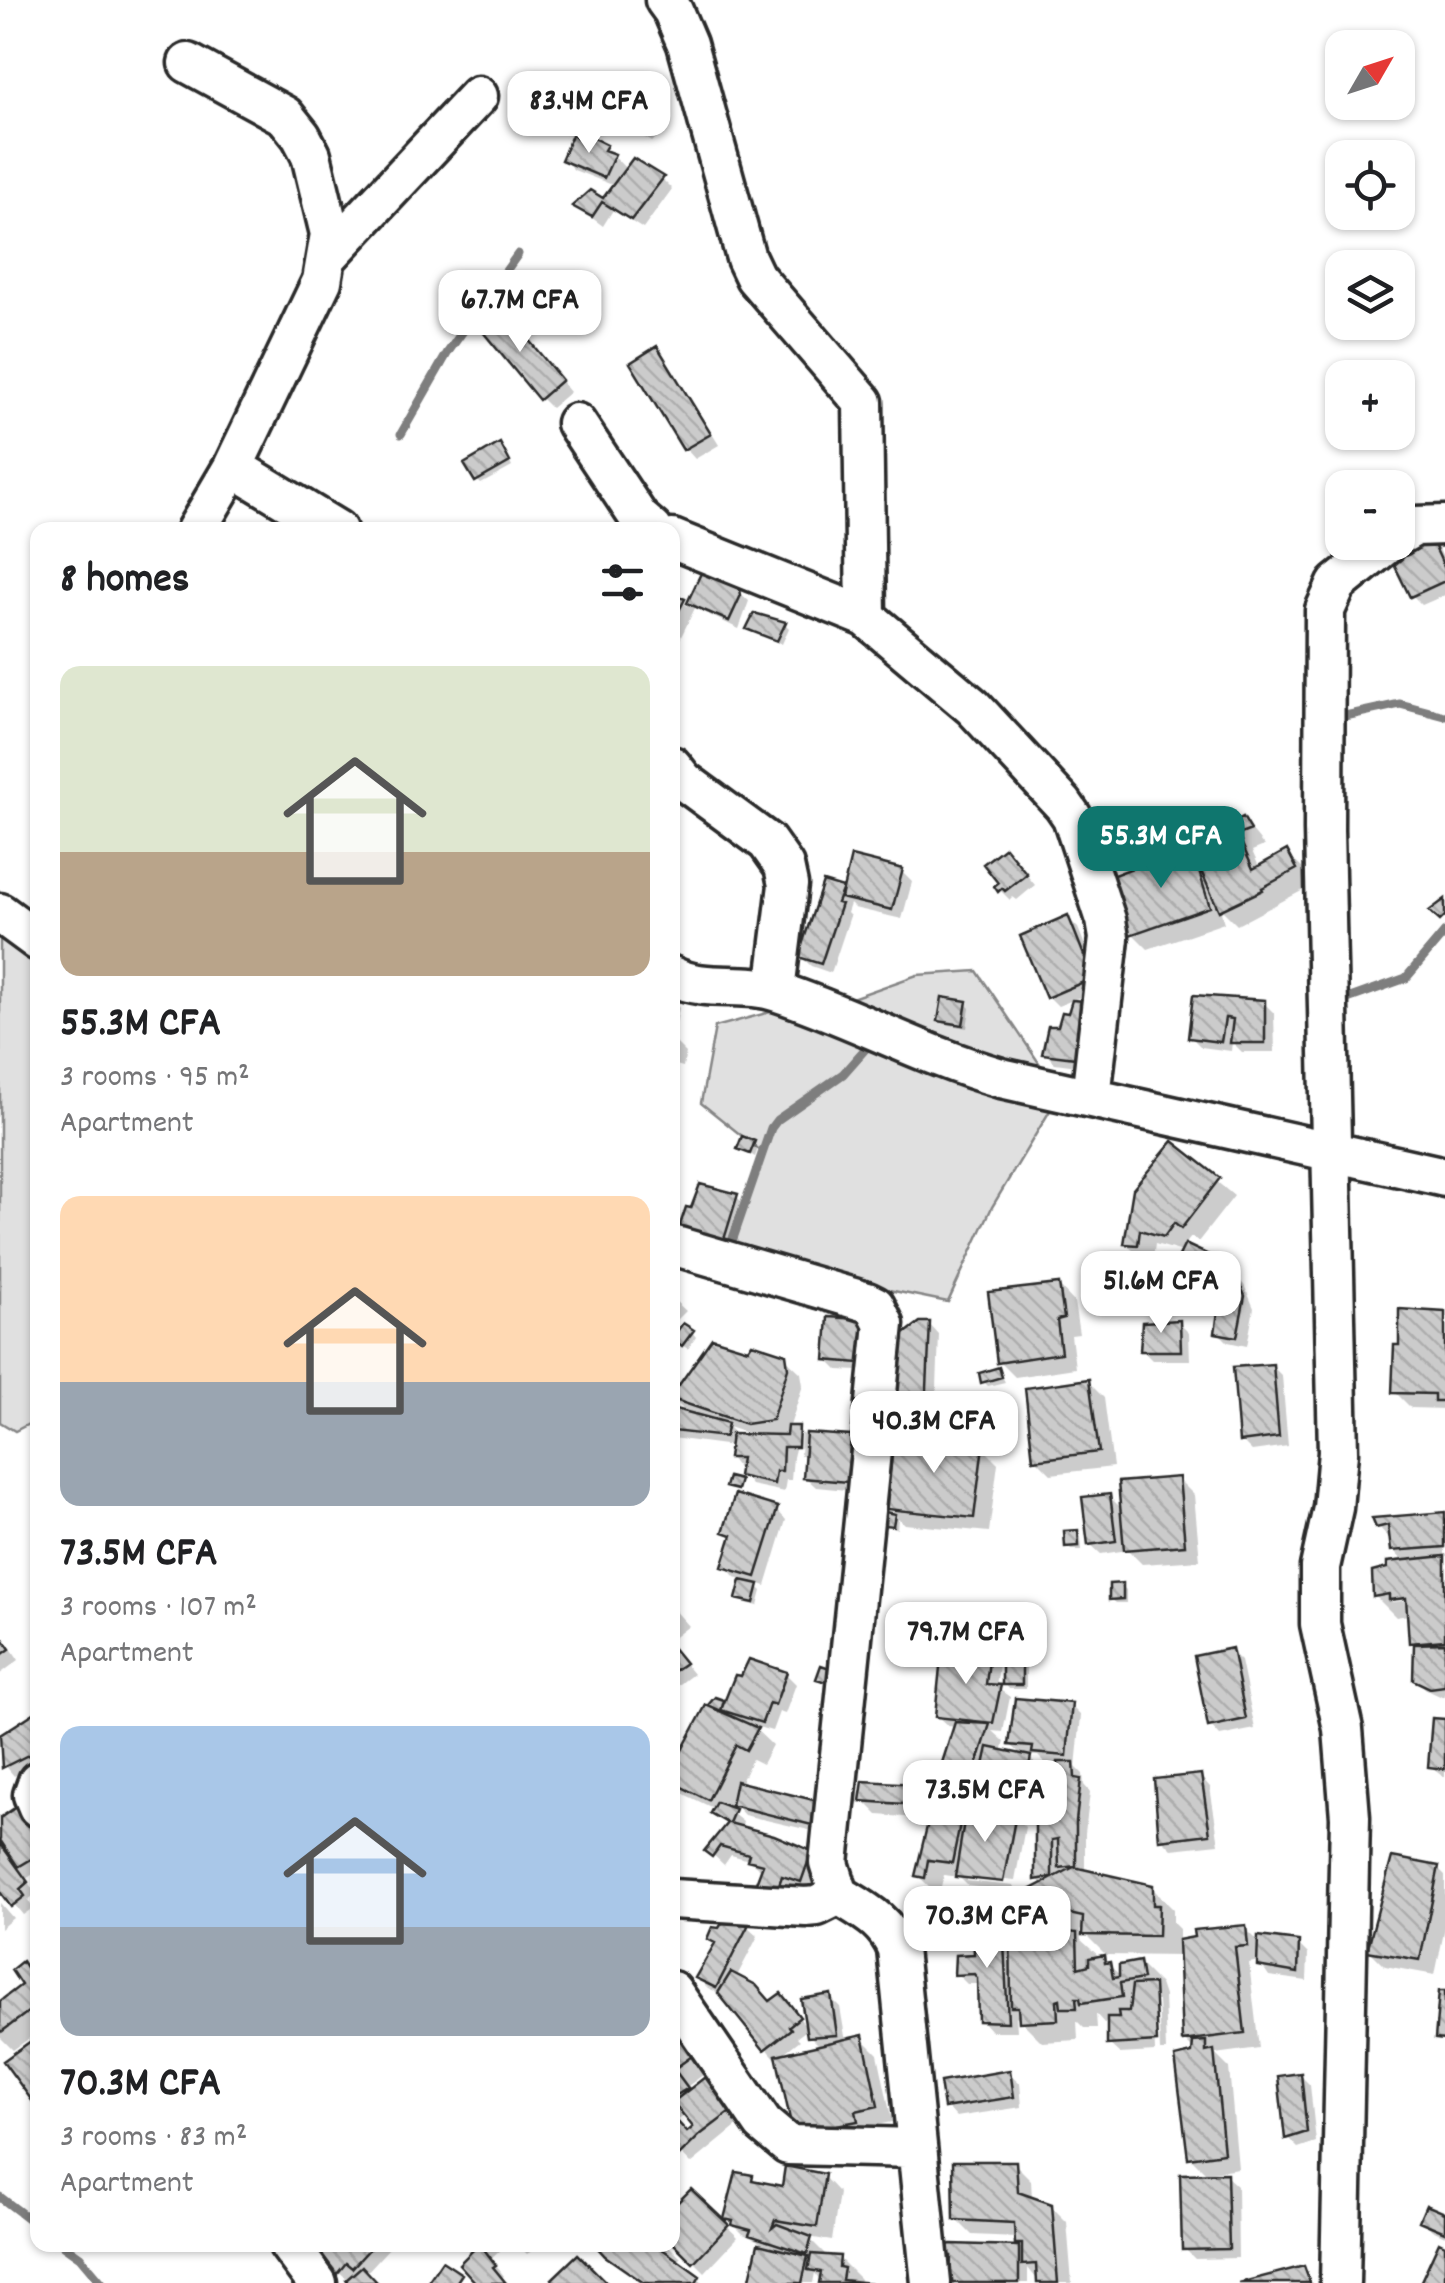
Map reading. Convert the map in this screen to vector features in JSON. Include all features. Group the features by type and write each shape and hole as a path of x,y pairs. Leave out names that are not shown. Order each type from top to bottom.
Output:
{"street":[{"path":"665,0 687,44 746,258 755,277 863,402 866,616"},
{"path":"188,62 285,116 311,155 330,234 322,281 233,468 201,522"},
{"path":"328,256 478,96"},
{"path":"576,423 644,522"},
{"path":"233,468 323,522"},
{"path":"1415,526 1445,525"},
{"path":"680,542 866,616 973,707 1063,804 1072,818 1109,938 1091,1097"},
{"path":"1340,2283 1350,1817 1343,1729 1320,1624 1320,1567 1338,1452 1324,830 1325,610 1337,584 1367,560"},
{"path":"680,777 767,842 784,866 788,885 775,990"},
{"path":"0,913 30,935"},
{"path":"680,978 704,986 775,990 950,1063 1001,1078 1445,1176"},
{"path":"680,1247 867,1302 882,1314 829,1862 839,1896 877,1918 890,1930 897,1949 931,2283"},
{"path":"680,1900 806,1908 839,1896"},
{"path":"680,2003 763,2124 788,2145 917,2148"},
{"path":"295,2252 317,2283"}],"shaded area":[{"path":"0,936 30,957 30,1423 15,1431 0,1422"},
{"path":"977,971 1060,1094 992,1207 948,1302 732,1250 762,1152 701,1103 715,1027 785,1008 818,1010 917,975"}],"building":[{"path":"605,84 659,117 641,134 590,103"},
{"path":"572,135 585,142 589,136 615,154 604,178 561,160"},
{"path":"633,158 664,177 631,220 602,202 592,217 572,206 590,190 603,198"},
{"path":"490,306 517,336 522,332 562,380 539,400 478,326"},
{"path":"657,346 711,434 683,450 630,363"},
{"path":"500,443 510,462 475,482 464,464"},
{"path":"1429,534 1445,569 1445,581 1410,597 1392,560 1415,560 1415,541"},
{"path":"702,571 740,589 729,621 687,603"},
{"path":"754,613 786,622 777,641 746,629"},
{"path":"1243,817 1251,830 1238,835 1253,869 1287,850 1297,869 1219,911 1193,853 1234,834 1230,824"},
{"path":"1191,846 1210,907 1130,935 1111,876"},
{"path":"1005,847 1027,874 998,892 994,886 998,883 983,864"},
{"path":"851,856 903,869 892,910 841,898"},
{"path":"823,882 843,888 821,964 798,957"},
{"path":"1445,899 1445,916 1440,921 1429,911"},
{"path":"1068,915 1093,978 1046,998 1020,936"},
{"path":"1193,995 1265,1000 1265,1043 1230,1043 1233,1019 1225,1018 1221,1042 1188,1038"},
{"path":"942,997 967,1001 963,1025 938,1021"},
{"path":"1072,1000 1096,1002 1084,1059 1042,1054 1048,1026 1058,1026 1062,1012 1068,1013"},
{"path":"742,1136 755,1141 750,1154 737,1149"},
{"path":"1173,1141 1220,1178 1181,1229 1174,1223 1164,1237 1140,1230 1138,1245 1124,1244 1133,1189"},
{"path":"700,1184 738,1194 722,1246 680,1235 686,1207 691,1208"},
{"path":"1185,1244 1226,1263 1215,1285 1174,1266"},
{"path":"1234,1272 1245,1296 1237,1337 1215,1333 1223,1275"},
{"path":"1059,1284 1064,1318 1057,1320 1061,1353 997,1363 988,1292"},
{"path":"1399,1309 1445,1312 1445,1401 1434,1401 1434,1394 1392,1393"},
{"path":"828,1317 874,1320 871,1364 825,1360"},
{"path":"1180,1320 1181,1351 1140,1351 1142,1322"},
{"path":"920,1322 930,1322 926,1411 896,1409 899,1338"},
{"path":"683,1323 694,1330 682,1346 680,1344"},
{"path":"712,1338 748,1349 752,1343 786,1354 788,1368 772,1420 746,1424 680,1402 680,1384"},
{"path":"1273,1364 1279,1437 1239,1442 1233,1367"},
{"path":"999,1367 1002,1377 981,1383 979,1373"},
{"path":"1089,1379 1099,1452 1033,1460 1025,1388"},
{"path":"680,1410 728,1423 725,1437 680,1432"},
{"path":"934,1412 987,1415 986,1436 932,1433"},
{"path":"787,1426 799,1426 798,1447 783,1447 782,1471 776,1471 774,1484 738,1476 741,1458 728,1458 731,1434 786,1435"},
{"path":"806,1433 851,1436 847,1482 803,1478"},
{"path":"894,1434 983,1445 974,1518 886,1509"},
{"path":"728,1477 740,1480 737,1490 725,1487"},
{"path":"1179,1477 1185,1545 1124,1550 1118,1482"},
{"path":"735,1494 778,1507 756,1577 722,1567 732,1535 723,1532"},
{"path":"1110,1494 1116,1541 1088,1545 1082,1497"},
{"path":"885,1512 895,1514 893,1526 883,1525"},
{"path":"1445,1512 1445,1547 1391,1551 1388,1525 1376,1528 1372,1518"},
{"path":"1078,1530 1079,1546 1065,1547 1064,1531"},
{"path":"1445,1556 1445,1640 1409,1643 1406,1598 1389,1600 1389,1594 1373,1597 1372,1572 1387,1568 1387,1562"},
{"path":"741,1580 759,1584 754,1603 736,1599"},
{"path":"1123,1583 1123,1599 1109,1600 1109,1584"},
{"path":"0,1634 10,1649 0,1656"},
{"path":"1022,1637 1022,1685 1002,1685 1002,1640"},
{"path":"1445,1643 1445,1686 1430,1688 1413,1680 1414,1644"},
{"path":"942,1647 990,1653 986,1684 1001,1685 993,1723 935,1717"},
{"path":"1232,1648 1246,1719 1208,1727 1194,1656"},
{"path":"749,1659 787,1672 775,1705 769,1703 762,1723 721,1710 735,1675 741,1676"},
{"path":"821,1665 833,1669 830,1683 816,1679"},
{"path":"715,1697 724,1700 721,1711 708,1705"},
{"path":"1015,1698 1072,1703 1067,1756 1032,1753 1033,1747 1009,1745"},
{"path":"706,1705 758,1728 746,1750 736,1745 708,1800 680,1786 680,1754"},
{"path":"30,1716 30,1754 2,1768 0,1735"},
{"path":"1432,1718 1445,1719 1445,1769 1428,1767"},
{"path":"955,1722 990,1724 963,1809 952,1863 928,1860 925,1878 915,1876 932,1806 860,1801 863,1781 935,1785"},
{"path":"988,1747 1031,1756 1026,1782 1039,1784 1034,1815 975,1807"},
{"path":"1058,1762 1074,1762 1075,1778 1081,1779 1076,1866 1059,1868 1058,1839 1052,1840 1052,1877 1035,1880 1035,1817 1043,1773 1057,1775"},
{"path":"1201,1774 1210,1834 1159,1840 1154,1779"},
{"path":"736,1781 822,1802 816,1826 731,1805"},
{"path":"716,1802 735,1809 729,1823 774,1835 812,1851 801,1882 782,1876 775,1896 754,1888 763,1864 747,1860 749,1854 720,1846 712,1857 704,1851 727,1823 710,1813"},
{"path":"22,1803 30,1814 30,1860 18,1867 0,1840 0,1818"},
{"path":"966,1809 1016,1814 1003,1882 955,1877"},
{"path":"0,1843 28,1882 20,1889 25,1896 11,1907 0,1892"},
{"path":"1392,1857 1439,1866 1420,1960 1367,1951"},
{"path":"1074,1867 1153,1885 1153,1905 1159,1905 1158,1936 1082,1935 1083,1917 1060,1912 1061,1931 1077,1933 1078,1968 1089,1965 1089,1958 1104,1955 1105,1963 1110,1962 1113,1978 1119,1977 1119,1965 1140,1961 1143,1979 1120,1983 1122,1997 1081,2003 1076,1998 1077,2008 1061,2008 1060,1999 1057,2000 1058,2020 1019,2022 1018,2007 1011,2007 1010,1913 1026,1911 1028,1891"},
{"path":"724,1920 749,1924 716,1988 695,1978 715,1943 707,1939 712,1927 719,1928"},
{"path":"1003,1922 1008,2022 978,2021 977,1978 974,1974 954,1975 955,1955 974,1954 973,1923"},
{"path":"1246,1925 1248,1946 1235,1947 1245,2033 1182,2041 1178,1940 1194,1937 1193,1930"},
{"path":"1258,1936 1299,1941 1298,1973 1257,1966"},
{"path":"22,1961 30,1974 30,2015 28,2012 0,2033 0,2001 21,1985 11,1970"},
{"path":"731,1972 756,1985 770,2001 781,1993 800,2017 764,2050 718,1993"},
{"path":"1154,1984 1157,2042 1107,2045 1107,2017 1119,2017 1118,2011 1129,2011 1132,1985"},
{"path":"1439,1991 1445,1991 1445,2040 1435,2039"},
{"path":"831,1994 837,2035 807,2037 801,1999"},
{"path":"680,2009 706,2046 680,2065"},
{"path":"863,2035 878,2106 856,2111 858,2121 793,2133 776,2055"},
{"path":"1206,2041 1206,2052 1214,2050 1224,2153 1188,2158 1175,2057 1192,2053 1193,2042"},
{"path":"30,2042 30,2098 3,2061"},
{"path":"714,2070 737,2107 680,2155 680,2124 687,2132 693,2127 680,2111 680,2097"},
{"path":"1010,2070 1014,2097 944,2108 940,2082"},
{"path":"1301,2073 1307,2132 1285,2139 1278,2076"},
{"path":"680,2077 688,2088 680,2093"},
{"path":"953,2161 1016,2161 1018,2192 1052,2204 1058,2283 1037,2283 1036,2264 1022,2265 1022,2244 1015,2244 1014,2223 954,2220"},
{"path":"785,2166 825,2174 817,2227 775,2220 772,2228 777,2224 812,2237 807,2254 749,2235 751,2230 724,2219 736,2172 782,2186"},
{"path":"1227,2173 1229,2249 1182,2250 1180,2174"},
{"path":"691,2189 729,2225 693,2263 680,2250 680,2200"},
{"path":"1426,2205 1445,2213 1445,2232 1419,2221"},
{"path":"1439,2242 1445,2245 1445,2283 1420,2283"},
{"path":"758,2244 808,2256 802,2283 749,2283"},
{"path":"1019,2246 1019,2283 950,2283 951,2256 944,2256 942,2247"},
{"path":"313,2252 367,2252 352,2268 346,2263 337,2274"},
{"path":"471,2252 486,2252 506,2283 476,2283 459,2264"},
{"path":"601,2252 667,2252 700,2276 696,2283 644,2283"},
{"path":"578,2254 607,2283 555,2283 552,2279"},
{"path":"811,2254 840,2256 842,2280 872,2283 819,2283 821,2272 808,2270"},
{"path":"442,2261 462,2274 456,2283 427,2283"},
{"path":"362,2266 377,2282 348,2283 346,2280"},
{"path":"1304,2266 1310,2283 1239,2283"}],"waterway":[{"path":"401,434 448,352 518,254"},
{"path":"1336,718 1400,704 1445,716"},
{"path":"1339,1002 1406,978 1445,932"},
{"path":"728,1253 771,1128 843,1074 874,1039"},
{"path":"0,2197 30,2220"},
{"path":"73,2252 102,2283"}]}
